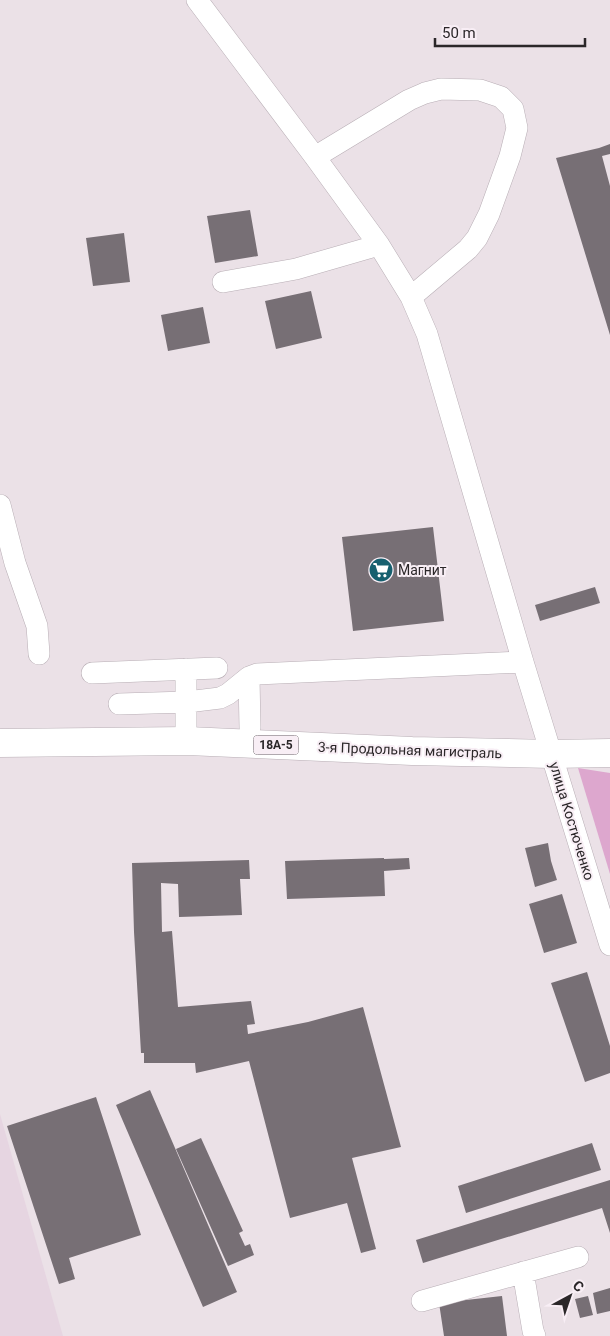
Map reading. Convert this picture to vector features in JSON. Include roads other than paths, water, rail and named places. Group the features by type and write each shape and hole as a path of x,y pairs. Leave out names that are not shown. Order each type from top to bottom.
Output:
{"highway":[{"name":"3-я Продольная магистраль","path":"0,724 186,715 250,728 505,738 549,746"},
{"name":"18А-5","path":"549,746 610,737"},
{"name":"3-я Продольная магистраль","path":"0,743 188,741 412,752 549,746"},
{"name":"улица Костюченко","path":"549,746 610,753"}],"street":[{"path":"197,0 379,245 411,296 427,334 437,366 549,746"},
{"path":"315,157 409,100 440,89 480,90 501,97 513,109 517,128 515,141 477,238 468,249 411,296"},
{"path":"223,282 296,269 379,245"},
{"path":"0,505 15,563 37,626 39,654"},
{"path":"119,704 186,715 228,694 249,677 257,674 523,662"},
{"path":"92,673 217,668"},
{"path":"186,669 186,715"},
{"path":"249,677 250,728"},
{"name":"улица Костюченко","path":"549,746 610,945"},
{"path":"422,1301 578,1257"},
{"path":"523,1272 535,1336"}],"place":[{"name":"Магнит","path":"381,570"}]}
